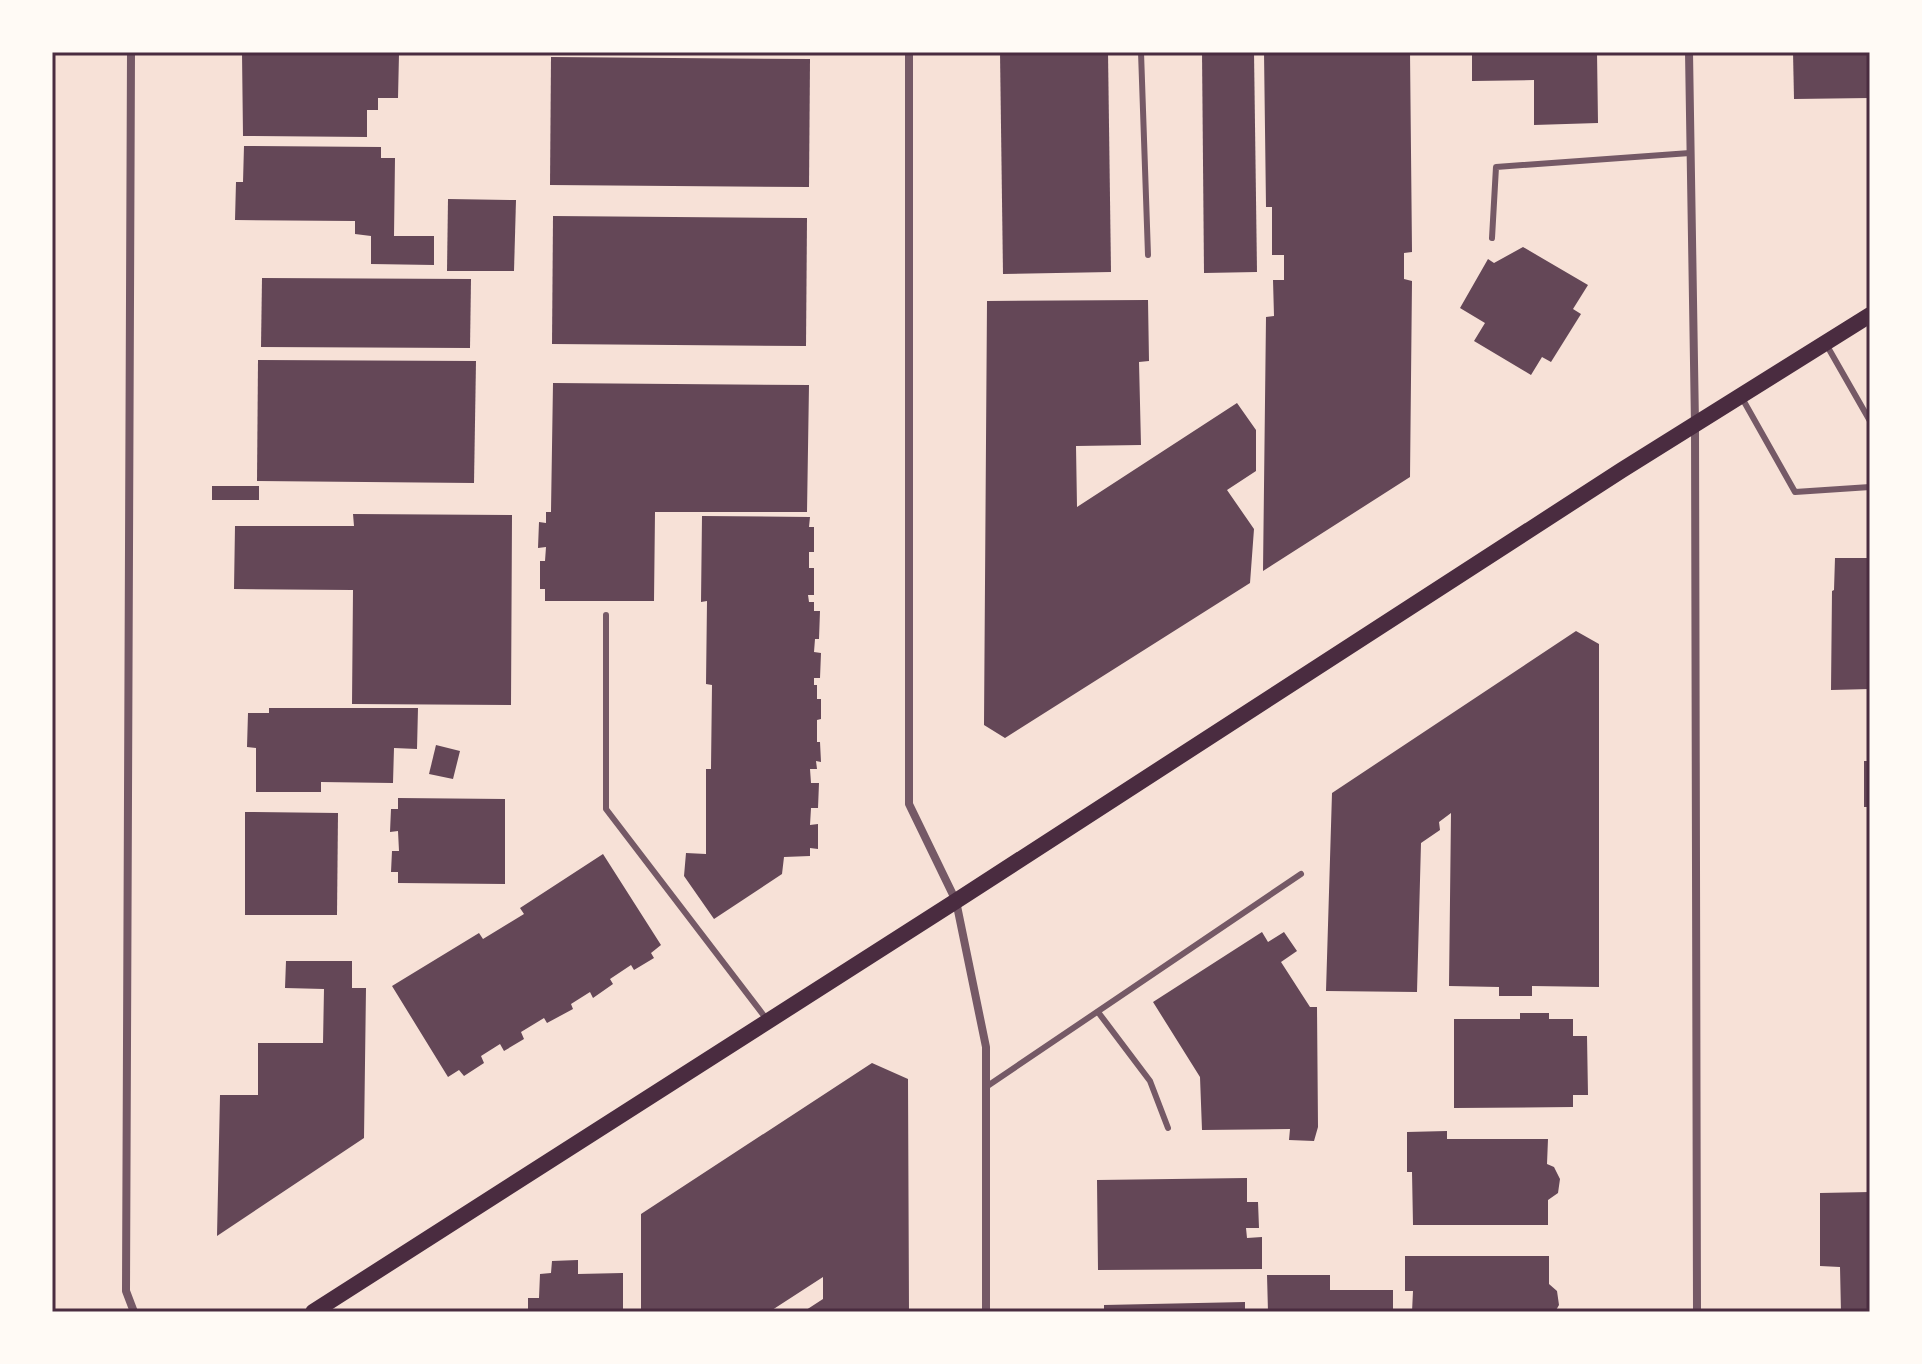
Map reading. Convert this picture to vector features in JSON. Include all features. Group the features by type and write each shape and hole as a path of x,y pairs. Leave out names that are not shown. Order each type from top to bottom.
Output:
{"main road":[{"path":"313,1312 1740,395 1870,315"}],"street":[{"path":"131,52 126,1291 134,1312"},
{"path":"909,52 909,804 956,901 986,1047 986,1312"},
{"path":"1689,52 1695,424 1697,1312"}],"lane":[{"path":"1141,52 1148,255"},
{"path":"1492,238 1496,167 1690,153"},
{"path":"1826,343 1870,421"},
{"path":"1740,395 1795,492 1870,487"},
{"path":"606,615 606,809 768,1021"},
{"path":"986,1087 1301,874"},
{"path":"1098,1012 1150,1081 1168,1128"}],"building":[{"path":"1000,52 1108,52 1111,272 1003,274"},
{"path":"1202,52 1254,52 1257,272 1204,273"},
{"path":"1264,52 1410,52 1412,252 1404,253 1404,279 1412,281 1410,477 1263,571 1266,317 1274,316 1273,280 1284,280 1284,255 1272,255 1272,207 1266,207"},
{"path":"1472,52 1597,52 1598,123 1534,125 1534,80 1472,81"},
{"path":"1793,52 1870,52 1870,98 1794,99"},
{"path":"242,53 399,54 398,98 378,98 378,110 367,110 367,137 243,136"},
{"path":"551,57 810,59 809,187 550,185"},
{"path":"244,146 381,147 381,158 395,158 394,236 434,236 434,265 371,264 371,236 355,234 355,221 235,220 236,182 243,182"},
{"path":"448,199 516,200 514,271 447,271"},
{"path":"553,216 807,218 806,346 552,344"},
{"path":"1523,247 1588,285 1573,309 1581,314 1551,362 1542,357 1531,375 1474,341 1485,323 1460,308 1488,259 1494,263"},
{"path":"262,278 471,279 470,348 261,347"},
{"path":"1148,300 1149,361 1139,362 1141,445 1076,446 1077,507 1237,403 1256,430 1256,471 1227,490 1254,529 1250,583 1005,738 984,725 987,301"},
{"path":"258,360 476,361 474,483 257,481"},
{"path":"553,383 809,385 807,512 655,512 654,601 545,601 545,589 540,589 540,561 545,561 546,547 538,548 539,522 546,523 546,512 551,512"},
{"path":"212,486 259,486 259,500 212,500"},
{"path":"353,514 512,515 511,705 352,704 353,590 234,589 235,526 354,526"},
{"path":"702,516 810,517 809,527 814,527 814,552 809,552 809,568 814,568 814,595 808,595 809,602 814,602 814,611 820,611 819,639 815,639 814,652 821,653 820,678 814,678 814,685 817,685 817,699 821,699 817,742 820,742 821,762 816,761 817,769 810,769 811,783 819,783 818,808 811,808 810,825 818,824 818,849 810,848 810,856 784,857 782,874 714,919 684,876 686,853 706,854 706,769 711,769 712,685 706,684 707,601 701,602"},
{"path":"1835,558 1870,558 1870,689 1831,690"},
{"path":"1576,631 1599,644 1599,987 1532,986 1532,996 1499,996 1499,987 1449,986 1451,813 1439,822 1440,830 1421,843 1417,992 1326,991 1332,793"},
{"path":"269,708 418,708 417,749 394,748 393,783 321,782 321,792 256,792 256,748 247,747 248,713 269,713"},
{"path":"436,745 460,751 453,779 429,774"},
{"path":"1864,761 1870,761 1870,807 1864,807"},
{"path":"398,798 505,799 505,884 398,883 398,872 391,872 392,851 399,851 398,831 390,832 391,809 398,809"},
{"path":"245,812 338,813 337,915 245,915"},
{"path":"603,854 661,945 651,953 654,958 634,970 631,965 610,979 613,984 593,998 590,992 571,1004 573,1009 547,1023 544,1018 521,1032 524,1039 504,1051 500,1044 481,1056 484,1063 464,1076 459,1070 448,1077 392,986 479,933 483,939 524,914 520,908"},
{"path":"1262,932 1268,942 1284,932 1297,951 1281,962 1310,1007 1317,1007 1318,1127 1314,1141 1289,1140 1290,1129 1202,1130 1200,1077 1153,1002"},
{"path":"286,961 352,961 352,988 366,988 364,1138 217,1236 220,1095 258,1095 258,1043 323,1043 324,989 285,988"},
{"path":"1520,1013 1549,1013 1549,1019 1573,1019 1573,1036 1587,1036 1588,1095 1573,1095 1573,1107 1454,1108 1454,1019 1520,1019"},
{"path":"872,1063 908,1079 909,1312 803,1312 823,1299 823,1277 769,1312 641,1312 641,1214"},
{"path":"1447,1131 1447,1139 1548,1139 1547,1164 1554,1167 1560,1179 1558,1193 1548,1200 1548,1225 1413,1225 1412,1172 1407,1172 1407,1132"},
{"path":"1247,1178 1247,1202 1258,1202 1259,1228 1246,1228 1247,1238 1262,1237 1262,1269 1098,1270 1097,1180"},
{"path":"1870,1192 1870,1312 1841,1312 1840,1267 1820,1266 1820,1193"},
{"path":"1405,1256 1549,1256 1549,1284 1557,1291 1559,1305 1555,1312 1412,1312 1413,1291 1405,1291"},
{"path":"578,1260 578,1274 623,1273 623,1312 528,1312 528,1298 539,1298 540,1274 551,1273 552,1261"},
{"path":"1267,1275 1330,1275 1330,1290 1393,1290 1393,1312 1268,1312"},
{"path":"1245,1302 1245,1312 1104,1312 1104,1305"}]}
